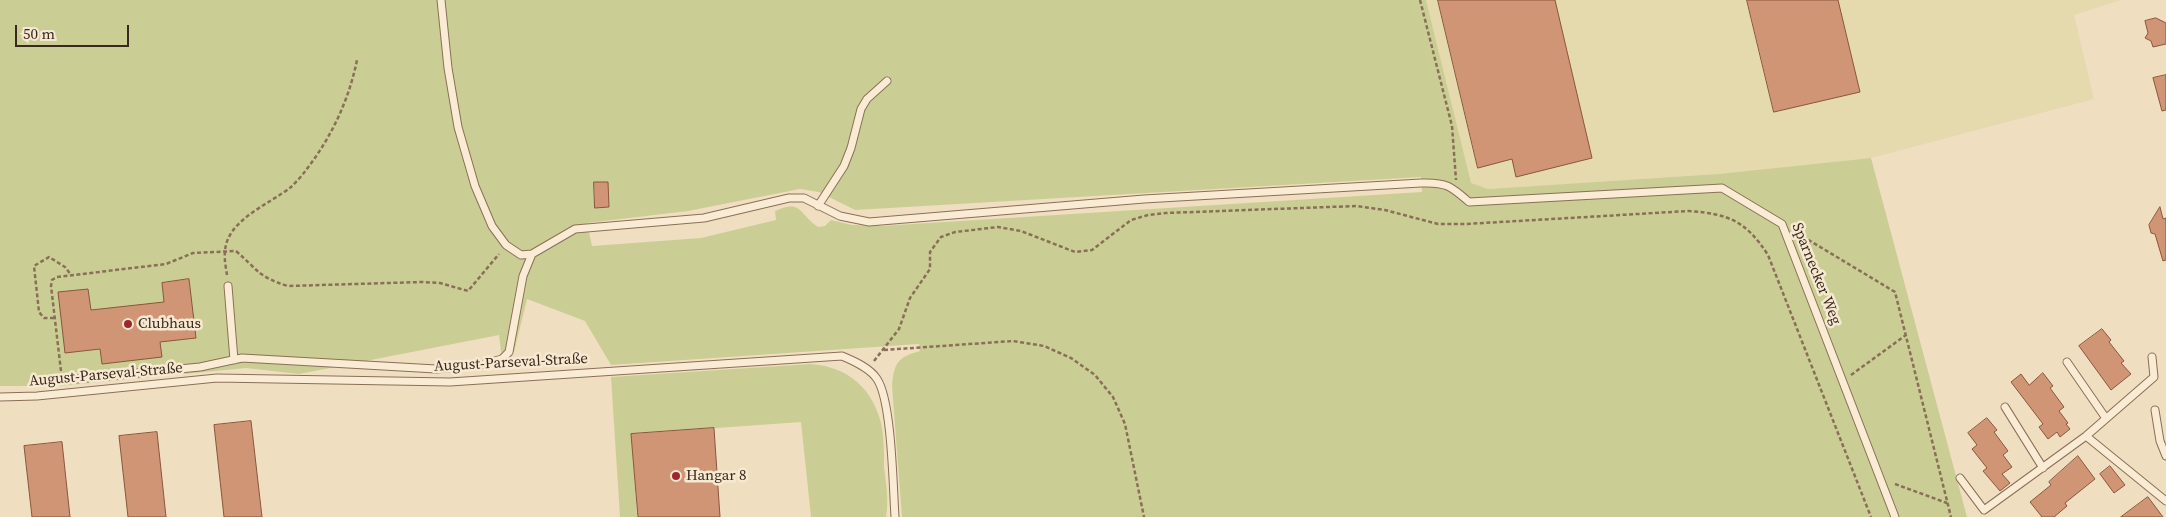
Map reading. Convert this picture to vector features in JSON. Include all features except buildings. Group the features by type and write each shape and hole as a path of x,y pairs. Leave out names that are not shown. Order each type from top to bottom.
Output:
{"lane":[{"path":"440,0 448,68 458,128 475,186 492,226 506,246 521,255 532,254 576,230 704,218 789,198 804,198 840,216 869,222 1154,199 1421,183 1440,183 1452,187"},
{"path":"818,206 844,166 851,148 861,109 867,99 887,81"},
{"name":"Sparnecker Weg","path":"1452,187 1469,202 1722,188 1782,224 1895,517"},
{"path":"65,380 200,367 242,358 436,369 480,365 502,359 509,352 523,276 532,254"},
{"path":"228,286 234,360"},
{"name":"August-Parseval-Straße","path":"0,397 38,396 217,378 450,382 842,356 858,363 878,379 886,407 895,517"},
{"path":"1960,478 1985,514 2086,436 2105,417 2154,376 2152,358"},
{"path":"2067,362 2105,417"},
{"path":"2005,407 2043,468"},
{"path":"2155,410 2160,441 2166,456"},
{"path":"2086,436 2166,501"}],"path":[{"path":"1420,0 1452,126 1456,180 1452,187"},
{"path":"228,286 225,251 237,226 250,214 291,186 306,170 329,136 341,113 353,83 357,60"},
{"path":"866,370 884,350 898,329 910,298 930,269 930,252 940,236 955,232 998,226 1021,231 1075,252 1092,250 1131,220 1148,215 1166,213 1356,206 1385,210 1438,224 1689,211 1716,213 1740,224 1755,236 1768,255 1871,517"},
{"path":"1782,224 1895,292 1951,517"},
{"path":"65,380 60,369 50,286 52,280 57,277 166,264 193,254 236,251 256,272 270,281 288,286 422,282 440,283 468,291 506,246"},
{"path":"54,318 44,318 39,312 34,266 49,257 65,267 71,275"},
{"path":"1844,381 1906,335"},
{"path":"884,350 1013,341 1044,346 1071,358 1095,375 1101,382 1113,397 1126,424 1144,517"},
{"path":"1880,478 1947,503"}],"shaded area":[{"path":"1426,0 2121,0 2074,15 2094,99 1871,158 1718,174 1488,189 1470,183"}],"green space":[{"path":"0,0 1426,0 1471,183 1488,189 1718,174 1871,158 1967,517 902,517 892,386 898,362 912,353 920,351 919,344 611,365 585,321 527,299 514,352 502,359 499,335 299,374 246,368 59,386 58,382 32,386 0,386","holes":["1421,177 1422,192 881,226 852,225 831,220 825,226 818,227 799,209 790,206 775,211 776,220 701,238 592,246 587,223 688,211 800,189 819,192 855,210"]},
{"path":"810,364 824,366 848,375 858,383 873,402 883,433 887,498 886,517 811,517 801,422 632,434 637,517 620,517 611,377"}],"place":[{"name":"Clubhaus","path":"128,324"},
{"name":"Hangar 8","path":"676,476"}]}
